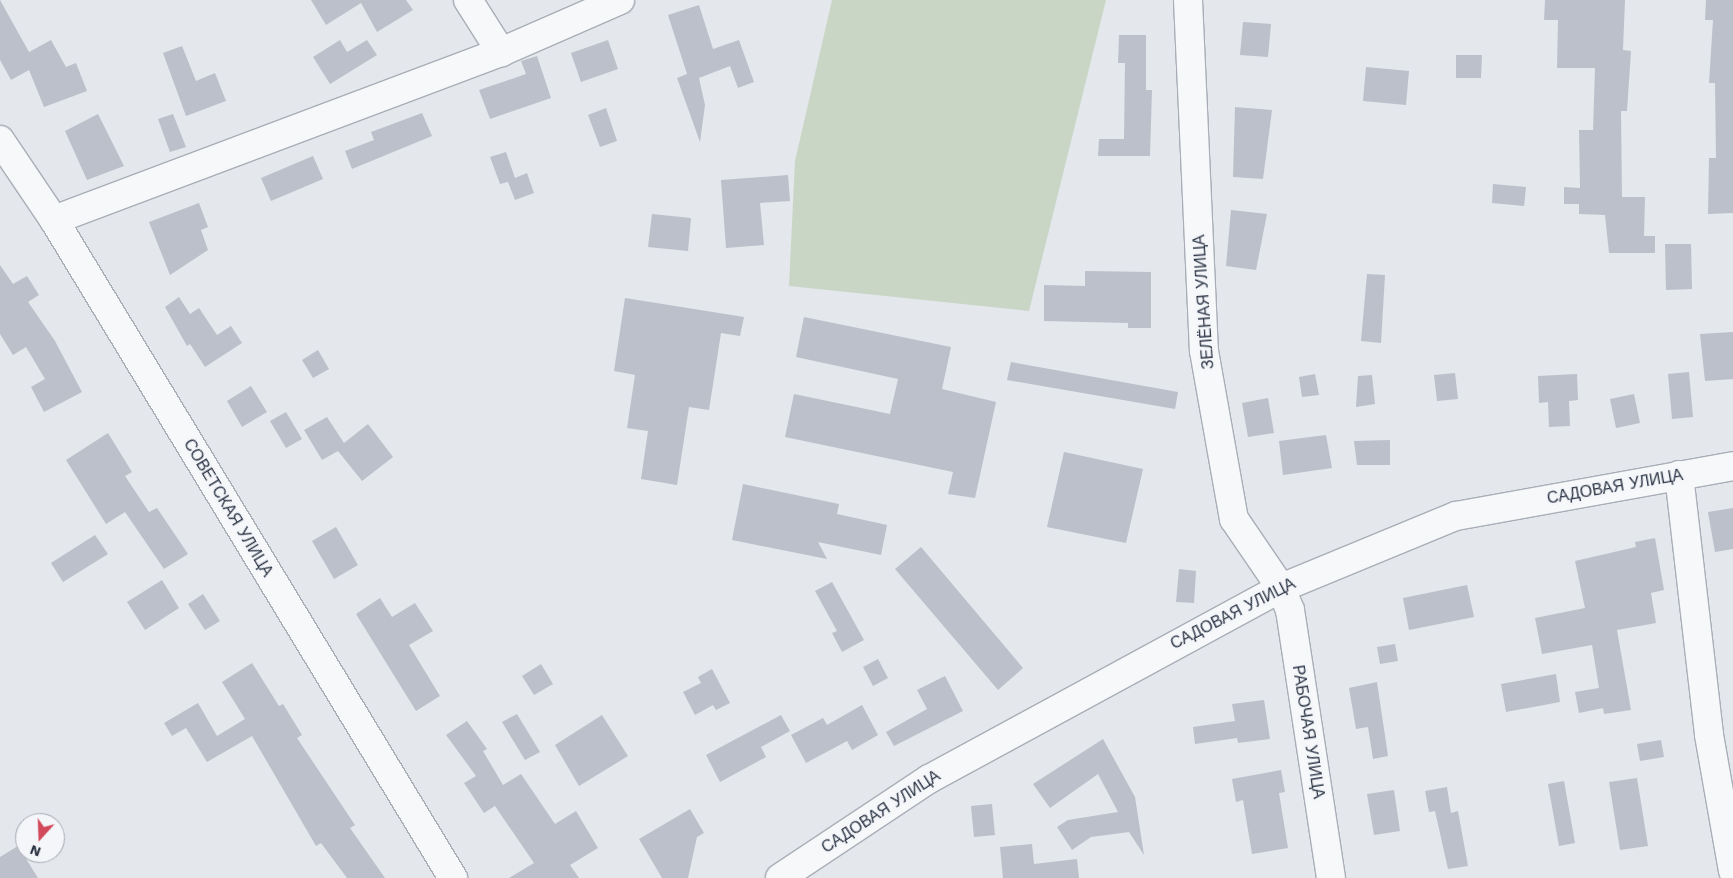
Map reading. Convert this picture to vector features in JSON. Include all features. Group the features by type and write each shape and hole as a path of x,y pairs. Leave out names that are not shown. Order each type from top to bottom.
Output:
{"street":[{"path":"468,0 501,52"},
{"path":"54,220 501,52 620,0"},
{"name":"ЗЕЛЁНАЯ УЛИЦА","path":"1188,0 1204,351 1234,519 1281,588"},
{"name":"СОВЕТСКАЯ УЛИЦА","path":"0,140 54,220 453,878"},
{"name":"САДОВАЯ УЛИЦА","path":"780,878 929,779 1281,588 1456,516 1733,466"},
{"path":"1679,476 1708,735 1733,871"},
{"name":"РАБОЧАЯ УЛИЦА","path":"1281,588 1290,610 1331,878"}],"green space":[{"path":"832,0 1106,0 1029,311 789,286 795,161"}],"building":[{"path":"0,0 29,52 51,40 66,67 76,63 87,91 44,107 29,70 11,80 0,60"},
{"path":"311,0 406,0 413,10 377,32 361,3 326,25"},
{"path":"1545,0 1625,0 1623,50 1631,51 1627,111 1621,111 1622,197 1645,197 1644,236 1655,236 1655,253 1609,253 1605,215 1579,214 1579,204 1564,204 1564,187 1580,188 1579,130 1593,130 1595,68 1557,68 1558,20 1544,20"},
{"path":"1706,0 1733,0 1733,213 1708,214 1709,158 1716,158 1715,83 1709,83 1713,20 1705,20"},
{"path":"699,5 713,49 739,40 754,82 738,88 730,66 699,78 705,105 700,142 677,78 687,74 668,15"},
{"path":"1243,22 1271,24 1268,57 1240,55"},
{"path":"1119,35 1146,35 1146,90 1152,90 1150,156 1098,156 1099,139 1124,139 1125,63 1118,63"},
{"path":"340,40 347,52 367,40 377,55 330,84 313,57"},
{"path":"608,40 618,69 581,82 571,53"},
{"path":"182,46 196,81 215,73 226,101 186,116 163,53"},
{"path":"1456,55 1482,55 1481,78 1456,78"},
{"path":"537,56 551,98 490,119 479,90 526,74 521,61"},
{"path":"1366,67 1409,71 1406,105 1363,101"},
{"path":"1235,107 1272,110 1263,179 1233,177"},
{"path":"606,108 617,141 600,147 588,115"},
{"path":"422,113 432,136 352,169 345,151 374,140 371,132"},
{"path":"98,114 124,166 87,180 65,131"},
{"path":"173,114 186,147 170,152 158,119"},
{"path":"506,152 515,178 527,173 534,193 515,200 508,182 500,184 490,157"},
{"path":"313,156 323,179 271,201 261,178"},
{"path":"788,175 790,201 760,203 764,245 726,248 721,180"},
{"path":"1493,184 1526,187 1524,206 1492,203"},
{"path":"199,203 208,227 201,230 208,250 170,275 149,222"},
{"path":"1231,210 1267,214 1256,270 1226,266"},
{"path":"652,214 691,218 688,251 648,247"},
{"path":"1665,244 1691,244 1692,289 1666,290"},
{"path":"0,265 13,284 27,276 39,295 28,302 55,341 82,392 44,412 31,387 45,379 26,347 13,355 0,334"},
{"path":"1085,271 1151,272 1151,328 1128,328 1128,323 1044,321 1044,285 1085,286"},
{"path":"1367,274 1385,275 1381,343 1361,341"},
{"path":"179,297 190,314 199,308 217,335 231,326 242,343 205,367 190,344 187,346 165,307"},
{"path":"625,298 744,317 740,336 721,333 709,410 689,407 677,485 641,479 648,431 627,428 635,375 614,371"},
{"path":"804,317 951,347 942,389 996,402 975,498 948,494 953,472 785,437 794,394 890,414 898,379 796,357"},
{"path":"1733,332 1733,379 1705,381 1700,334"},
{"path":"318,350 329,369 313,378 302,360"},
{"path":"1011,362 1178,392 1175,409 1007,380"},
{"path":"1689,372 1693,417 1672,419 1668,374"},
{"path":"1455,373 1458,399 1437,401 1434,375"},
{"path":"1315,374 1319,395 1302,397 1299,377"},
{"path":"1577,374 1578,400 1569,401 1570,426 1549,427 1548,402 1539,403 1538,376"},
{"path":"1372,375 1375,404 1356,407 1358,376"},
{"path":"251,386 267,412 242,427 227,401"},
{"path":"1634,394 1640,423 1616,428 1610,399"},
{"path":"1268,398 1274,433 1248,437 1242,403"},
{"path":"286,412 302,439 286,448 270,421"},
{"path":"327,417 344,443 368,424 393,457 362,481 338,451 322,460 304,430"},
{"path":"108,433 132,472 125,476 149,512 157,508 188,554 164,569 125,512 106,524 66,460"},
{"path":"1326,435 1332,468 1283,475 1279,441"},
{"path":"1390,440 1390,465 1357,465 1354,441"},
{"path":"1064,452 1143,469 1126,543 1047,527"},
{"path":"743,484 839,504 837,514 887,525 881,555 818,542 827,559 732,540"},
{"path":"1733,508 1733,549 1715,552 1708,512"},
{"path":"336,527 358,565 334,579 312,541"},
{"path":"95,535 108,554 63,582 51,563"},
{"path":"1655,538 1664,590 1651,593 1656,623 1617,630 1631,710 1604,714 1603,708 1579,713 1575,692 1599,688 1592,645 1542,654 1535,618 1585,608 1575,561 1636,547 1635,542"},
{"path":"921,547 1023,668 998,690 895,569"},
{"path":"1179,569 1196,571 1194,603 1176,602"},
{"path":"162,580 179,608 145,630 127,602"},
{"path":"832,582 864,640 842,652 832,633 837,631 815,591"},
{"path":"1467,585 1474,617 1409,630 1403,598"},
{"path":"203,594 220,621 205,630 188,604"},
{"path":"380,598 392,617 415,603 433,631 409,645 440,696 416,711 356,614"},
{"path":"1395,644 1398,661 1380,664 1377,647"},
{"path":"878,659 888,678 873,686 863,667"},
{"path":"252,663 279,706 283,704 302,735 297,738 355,825 350,828 385,878 347,878 321,843 316,846 252,736 207,762 186,728 172,736 164,723 198,703 217,736 245,719 222,682"},
{"path":"541,664 553,684 534,695 522,676"},
{"path":"712,669 730,703 716,710 713,705 695,715 683,692 701,683 698,677"},
{"path":"1556,674 1560,702 1506,712 1501,684"},
{"path":"945,676 963,711 894,746 886,732 927,709 917,690"},
{"path":"1377,682 1388,756 1373,759 1368,727 1356,729 1349,688"},
{"path":"1264,700 1270,739 1238,743 1237,738 1195,744 1193,727 1235,721 1232,704"},
{"path":"862,705 878,735 852,750 847,741 806,763 791,735 823,718 827,725"},
{"path":"517,714 540,752 525,760 502,722"},
{"path":"602,715 628,756 579,786 555,745"},
{"path":"781,715 790,731 761,747 766,757 720,782 706,755"},
{"path":"467,721 487,749 483,751 503,785 521,774 555,824 576,811 598,848 570,865 579,878 509,878 534,863 495,806 484,813 464,783 476,776 446,735"},
{"path":"1103,739 1135,797 1144,855 1129,832 1091,837 1072,850 1057,827 1068,820 1118,812 1098,774 1050,808 1033,784"},
{"path":"1661,740 1664,757 1640,761 1637,744"},
{"path":"1281,770 1285,792 1279,793 1288,848 1252,854 1243,800 1236,802 1232,779"},
{"path":"1637,778 1648,846 1620,850 1609,782"},
{"path":"1564,781 1575,843 1559,846 1548,784"},
{"path":"1447,787 1451,813 1458,811 1468,866 1448,869 1435,811 1429,812 1425,791"},
{"path":"1394,790 1400,831 1374,835 1367,794"},
{"path":"992,804 995,835 974,837 971,806"},
{"path":"690,809 704,833 697,837 688,878 662,878 639,839"},
{"path":"1032,844 1034,864 1077,859 1079,878 1003,878 1000,847"},
{"path":"15,848 15,863 29,863 38,878 0,878 0,857"}]}
